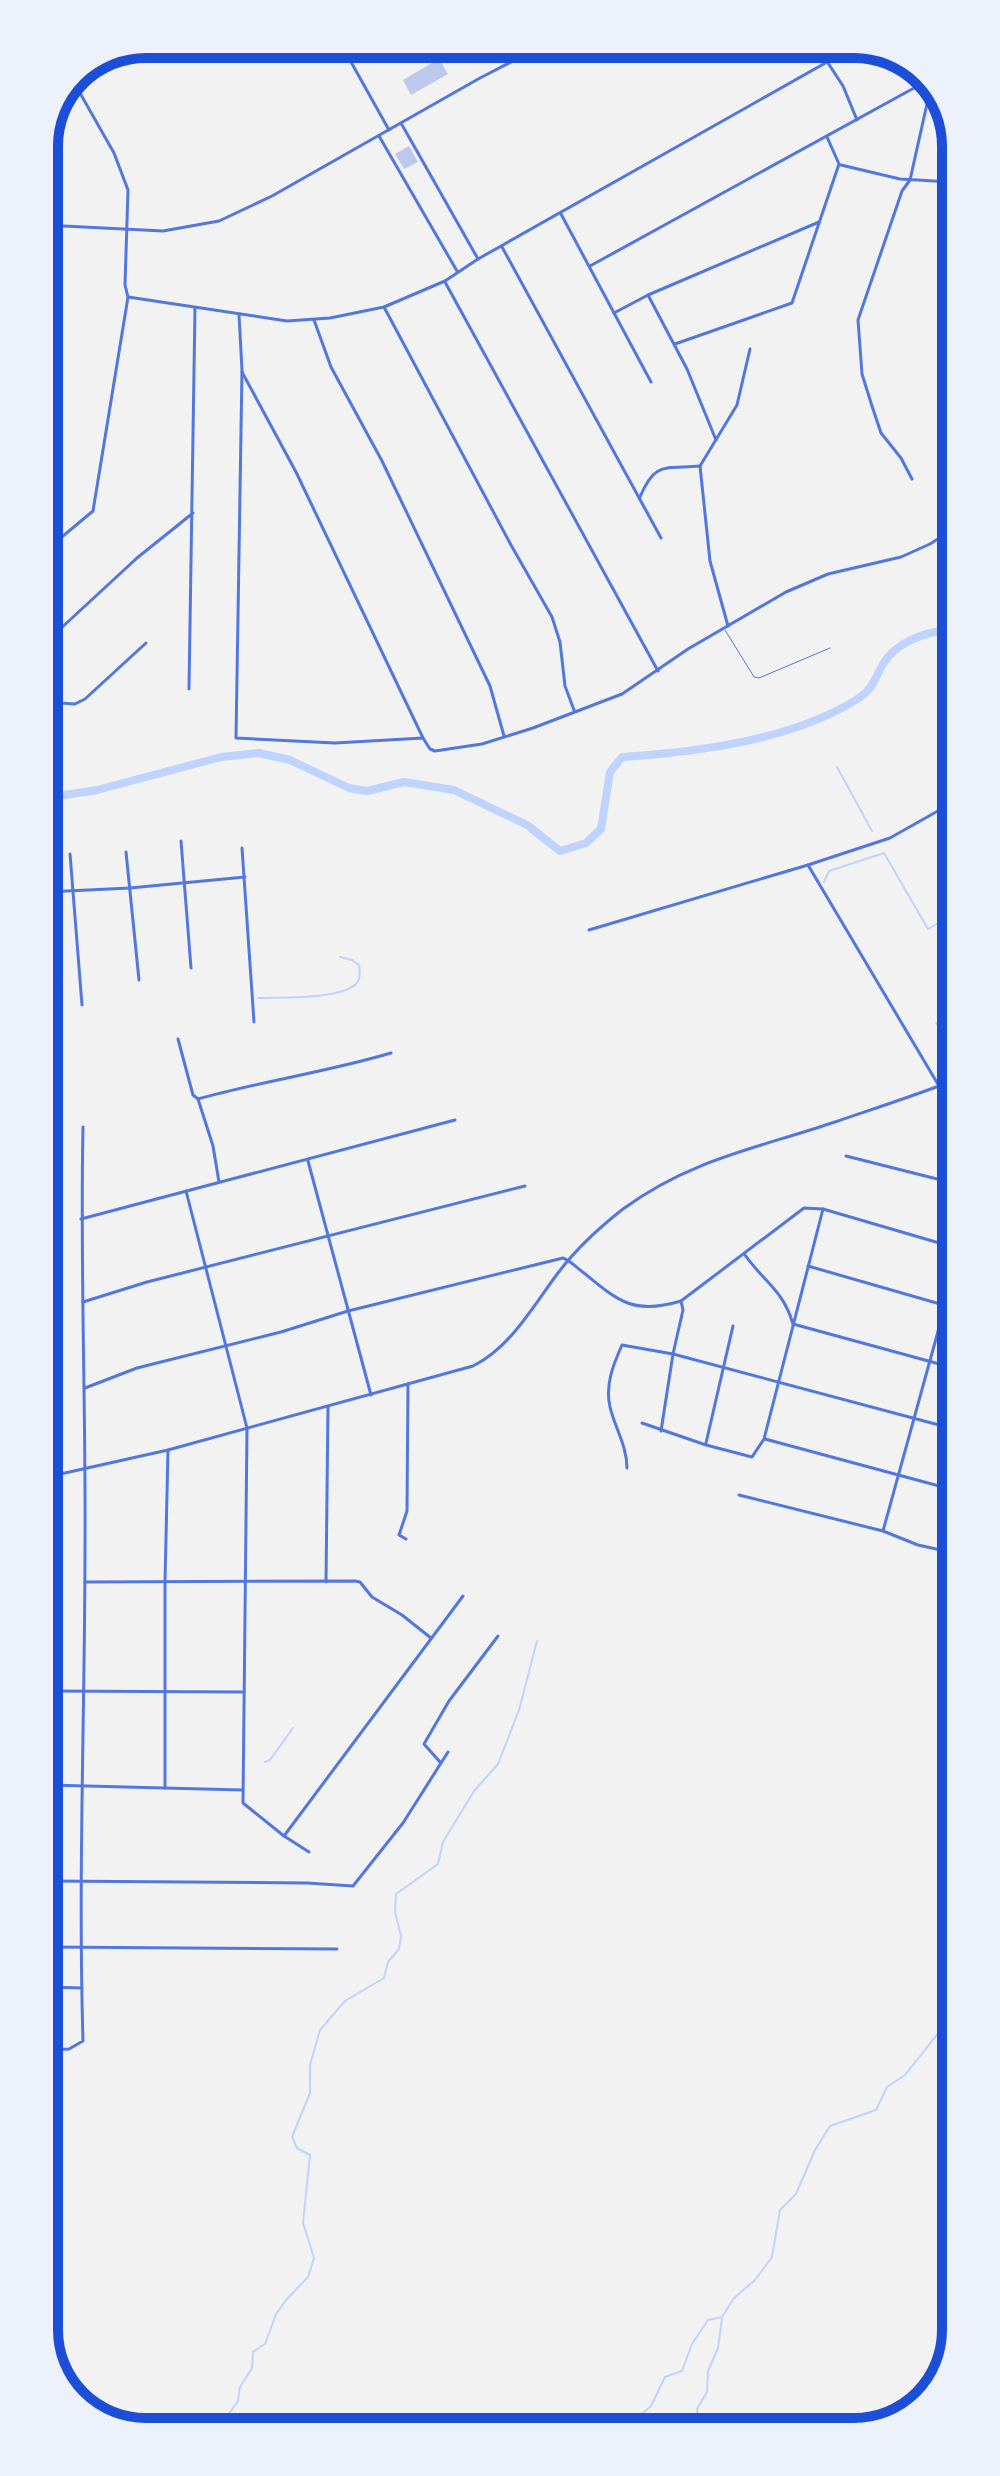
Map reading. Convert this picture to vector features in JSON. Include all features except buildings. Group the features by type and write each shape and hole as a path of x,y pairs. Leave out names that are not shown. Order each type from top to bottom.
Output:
{"street":[{"path":"349,58 389,130"},
{"path":"58,226 127,231 172,230 219,221 260,203 520,58"},
{"path":"128,297 287,321 346,316 384,307 445,281 478,259 834,58"},
{"path":"828,62 843,86 857,120"},
{"path":"590,266 919,87"},
{"path":"58,540 93,511 128,297 125,285 128,190 122,171 78,91"},
{"path":"912,479 901,458 881,433 862,374 858,320 902,191 910,180 928,99"},
{"path":"401,123 478,259"},
{"path":"379,136 457,272"},
{"path":"675,344 792,303 839,164 827,137"},
{"path":"839,164 910,180 942,182"},
{"path":"561,214 651,382"},
{"path":"614,313 648,295 820,222"},
{"path":"502,247 661,538"},
{"path":"445,281 658,671"},
{"path":"648,295 675,344 716,440"},
{"path":"384,307 552,617 560,642 565,686 575,711"},
{"path":"189,689 195,308"},
{"path":"239,315 242,370 236,738 335,743 423,738"},
{"path":"314,320 331,367 382,461 490,686 504,736"},
{"path":"726,627 710,561 700,466 737,405 750,349"},
{"path":"242,370 296,472 430,749 442,751 482,744 622,694 726,627 812,580 901,557 942,536"},
{"path":"640,497 648,477 653,473 700,466"},
{"path":"58,631 137,558 193,513"},
{"path":"58,703 75,704 85,699 146,643"},
{"path":"589,930 890,838 942,809"},
{"path":"181,841 191,968"},
{"path":"242,848 254,1022"},
{"path":"126,852 139,980"},
{"path":"70,854 82,1005"},
{"path":"808,865 942,1092"},
{"path":"58,892 245,877"},
{"path":"178,1039 193,1095 198,1099 213,1146 219,1182"},
{"path":"198,1099 391,1053"},
{"path":"58,1474 168,1450 481,1362 523,1323 569,1260 624,1209 670,1178 715,1158 835,1122 939,1086"},
{"path":"81,1219 455,1120"},
{"path":"58,2050 69,2049 83,2041 86,1468 81,1219 83,1127"},
{"path":"846,1156 942,1180"},
{"path":"308,1161 371,1395"},
{"path":"83,1302 147,1282 205,1270 525,1186"},
{"path":"186,1191 247,1428 243,1803 309,1852"},
{"path":"83,1388 137,1368 348,1311 563,1258 620,1302 630,1306 660,1307 681,1301 804,1208 823,1209 942,1244"},
{"path":"642,1423 752,1457 764,1439 823,1209"},
{"path":"745,1255 759,1275 783,1297 793,1324"},
{"path":"808,1266 942,1305"},
{"path":"661,1431 683,1310 681,1301"},
{"path":"883,1531 942,1321"},
{"path":"793,1324 942,1365"},
{"path":"706,1445 733,1326"},
{"path":"627,1468 627,1455 610,1406 609,1387 611,1369 622,1345 673,1354 942,1426"},
{"path":"406,1539 399,1535 407,1511 408,1384"},
{"path":"326,1582 328,1407"},
{"path":"764,1439 942,1487"},
{"path":"165,1788 168,1450"},
{"path":"739,1495 883,1531 918,1545 942,1550"},
{"path":"85,1582 360,1582 372,1597 431,1638"},
{"path":"284,1836 463,1596"},
{"path":"441,1762 424,1744 425,1739 498,1636"},
{"path":"58,1691 244,1692"},
{"path":"58,1882 353,1886 403,1823 448,1752"},
{"path":"58,1786 242,1790"},
{"path":"58,1947 337,1949"},
{"path":"58,1987 82,1988"}],"lane":[{"path":"726,627 754,677 759,678 830,648"}],"waterway":[{"path":"58,796 97,790 221,757 259,753 290,760 349,788 367,791 404,782 454,790 527,825 560,851 586,843 601,829 610,772 622,757 713,747 775,734 805,724 864,695 896,649 923,635 942,631"},
{"path":"837,767 872,831"},
{"path":"824,882 829,871 884,853 928,929 942,921"},
{"path":"258,998 325,995 349,988 358,981 359,965 340,957"},
{"path":"226,2418 238,2401 240,2387 252,2368 253,2352 265,2344 276,2314 308,2277 314,2258 303,2223 310,2155 297,2148 292,2137 310,2093 310,2065 320,2030 345,2001 384,1978 388,1962 399,1949 401,1936 395,1912 396,1894 438,1864 443,1842 474,1791 498,1764 519,1710 537,1641"},
{"path":"265,1762 270,1760 293,1728"},
{"path":"637,2418 651,2406 665,2377 682,2371 692,2344 708,2320 722,2317 734,2298 755,2280 772,2257 780,2210 796,2194 815,2150 830,2126 876,2110 887,2087 905,2075 942,2028"},
{"path":"698,2418 697,2409 707,2392 708,2371 718,2348 722,2318"}]}
